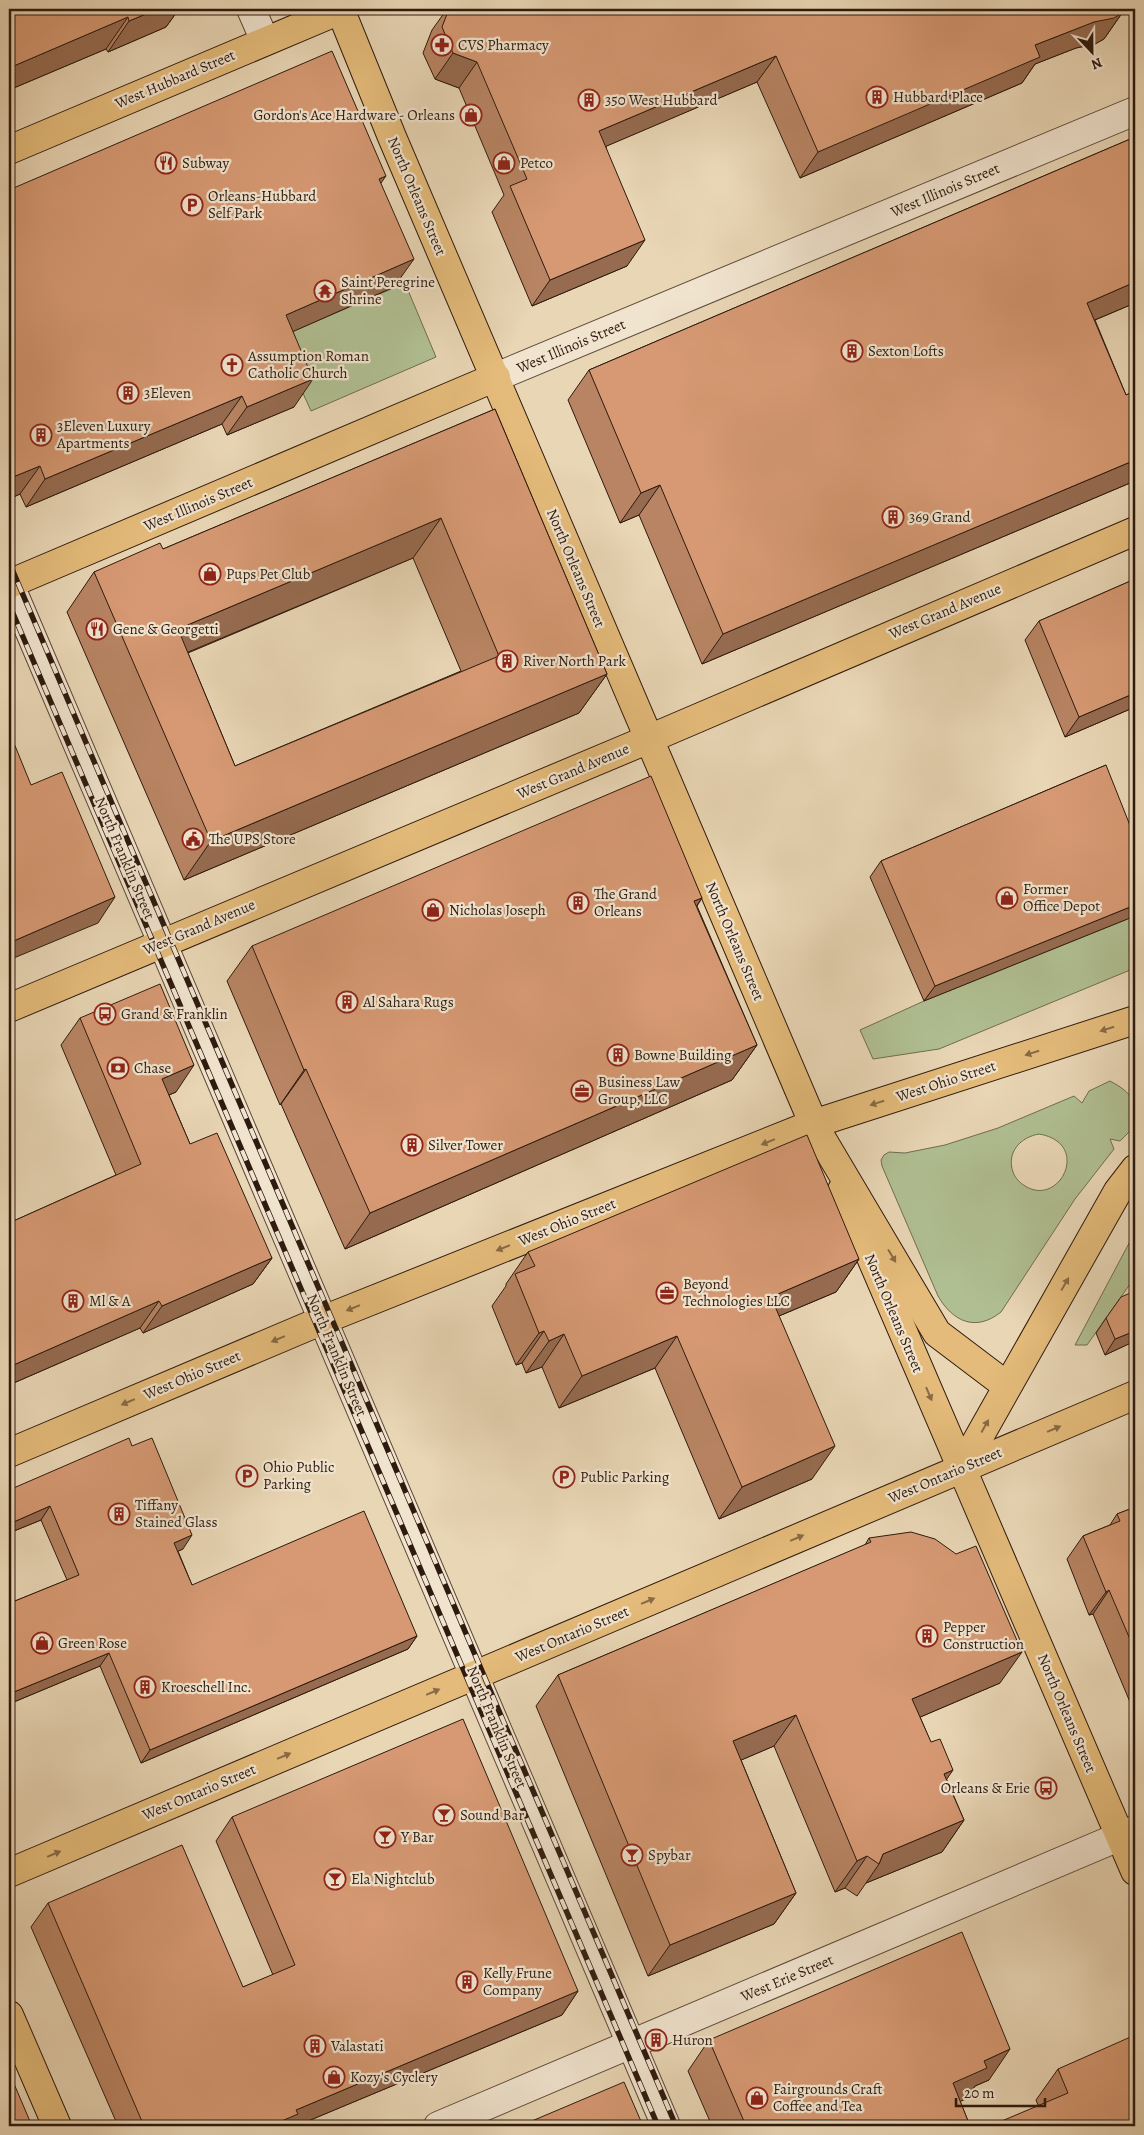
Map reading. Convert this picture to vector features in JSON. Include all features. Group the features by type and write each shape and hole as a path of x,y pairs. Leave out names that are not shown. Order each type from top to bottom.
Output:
{"main road":[{"name":"West Hubbard Street","path":"9,150 340,9"},
{"name":"North Orleans Street","path":"340,9 392,137 961,1468 1128,1833 1135,1871"},
{"name":"West Illinois Street","path":"9,584 496,377"},
{"name":"West Grand Avenue","path":"9,1008 649,739 1135,531"},
{"name":"West Ohio Street","path":"9,1453 323,1320 813,1124 1135,1020"},
{"path":"813,1124 937,1333 1007,1386"},
{"path":"961,1468 1118,1192 1135,1169"},
{"name":"West Ontario Street","path":"9,1873 1135,1395"},
{"path":"9,2014 57,2126"}],"street":[{"path":"251,9 265,41"},
{"name":"West Illinois Street","path":"496,377 1135,111"},
{"name":"North Franklin Street","path":"9,584 666,2126"},
{"name":"West Erie Street","path":"438,2126 1128,1833"}],"green space":[{"path":"405,283 436,357 311,411 278,338"},
{"path":"1135,916 1135,968 939,1049 873,1059 860,1030 924,1001"},
{"path":"1110,1081 1124,1090 1132,1099 1135,1126 1120,1141 1110,1139 1114,1149 1075,1199 1001,1312 983,1322 974,1323 958,1318 944,1305 938,1296 881,1160 889,1152 905,1153 945,1145 998,1128 1074,1096 1082,1103 1089,1091","holes":["1039,1134 1055,1140 1064,1149 1067,1160 1065,1172 1059,1182 1049,1188 1038,1190 1023,1185 1013,1172 1011,1165 1013,1152 1021,1142 1032,1136"]},
{"path":"1135,1232 1135,1277 1087,1345 1075,1345"}],"building":[{"path":"9,9 158,9 129,21 128,17 9,68"},
{"path":"449,9 1125,9 1114,18 1094,22 1035,45 1040,57 818,152 776,56 599,131 645,240 550,280 510,186 527,179 477,62 453,53 442,27"},
{"path":"332,51 386,176 379,179 414,259 286,315 313,379 247,407 242,396 45,479 40,466 13,477 9,467 9,405 12,404 9,397 9,190"},
{"path":"1135,137 1135,282 1087,303 1126,395 1135,391 1135,460 723,634 660,485 641,493 589,370"},
{"path":"495,409 607,674 211,841 94,572 160,543 163,549","holes":["441,518 499,656 235,766 178,629"]},
{"path":"1135,579 1135,693 1079,717 1039,621"},
{"path":"9,731 31,785 62,772 115,897 9,943"},
{"name":"Former Office Depot","path":"1106,765 1135,838 1135,905 935,986 881,861"},
{"path":"651,776 702,898 694,901 757,1045 370,1213 306,1069 304,1070 252,946"},
{"path":"160,984 194,1065 162,1079 190,1144 217,1133 272,1258 162,1306 159,1301 9,1367 9,1223 141,1164 80,1018"},
{"path":"807,1135 859,1259 771,1297 835,1446 742,1487 677,1336 582,1376 564,1334 549,1341 544,1331 539,1333 515,1274 535,1266 528,1252"},
{"path":"1135,1291 1135,1331 1115,1339 1106,1318 1121,1297"},
{"path":"129,1438 132,1446 152,1438 192,1535 174,1543 192,1585 364,1511 417,1636 150,1750 109,1653 9,1694 9,1599 10,1603 79,1575 50,1506 9,1524 9,1490"},
{"path":"1135,1507 1135,1651 1109,1590 1106,1592 1083,1536 1120,1521 1117,1514"},
{"path":"911,1532 935,1539 956,1554 976,1546 1022,1652 912,1699 931,1742 940,1739 953,1770 944,1774 964,1820 883,1854 879,1864 867,1856 857,1861 796,1715 733,1741 796,1893 670,1945 558,1675 871,1542 869,1538"},
{"path":"463,1719 578,1991 296,2110 298,2114 270,2126 144,2126 48,1903 182,1845 243,1987 295,1965 232,1817"},
{"path":"962,1932 1010,2049 984,2061 987,2068 953,2083 970,2126 746,2126 709,2040"},
{"path":"1135,2035 1135,2126 990,2126 1068,2093 1058,2069"},
{"path":"9,2072 32,2126 9,2126"},
{"path":"624,2082 643,2126 520,2126"}],"railway":[{"path":"9,562 676,2126"},
{"path":"9,604 658,2126"}],"place":[{"name":"CVS Pharmacy","path":"442,45"},
{"name":"Hubbard Place","path":"877,97"},
{"name":"350 West Hubbard","path":"589,100"},
{"name":"Gordon's Ace Hardware - Orleans","path":"471,115"},
{"name":"Subway","path":"166,163"},
{"name":"Petco","path":"504,163"},
{"name":"Orleans-Hubbard Self Park","path":"192,205"},
{"name":"Saint Peregrine Shrine","path":"325,291"},
{"name":"Sexton Lofts","path":"852,351"},
{"name":"Assumption Roman Catholic Church","path":"232,365"},
{"name":"3Eleven","path":"128,393"},
{"name":"3Eleven Luxury Apartments","path":"41,435"},
{"name":"369 Grand","path":"893,517"},
{"name":"Pups Pet Club","path":"210,574"},
{"name":"Gene & Georgetti","path":"97,629"},
{"name":"River North Park","path":"507,661"},
{"name":"The UPS Store","path":"193,839"},
{"name":"Former Office Depot","path":"1007,898"},
{"name":"The Grand Orleans","path":"578,903"},
{"name":"Nicholas Joseph","path":"433,910"},
{"name":"Al Sahara Rugs","path":"347,1002"},
{"name":"Grand & Franklin","path":"105,1014"},
{"name":"Bowne Building","path":"618,1055"},
{"name":"Chase","path":"118,1068"},
{"name":"Business Law Group, LLC","path":"582,1091"},
{"name":"Silver Tower","path":"412,1145"},
{"name":"Beyond Technologies LLC","path":"667,1293"},
{"name":"Ml & A","path":"73,1301"},
{"name":"Ohio Public Parking","path":"247,1476"},
{"name":"Public Parking","path":"564,1477"},
{"name":"Tiffany Stained Glass","path":"119,1514"},
{"name":"Pepper Construction","path":"927,1636"},
{"name":"Green Rose","path":"42,1643"},
{"name":"Kroeschell Inc.","path":"145,1687"},
{"name":"Orleans & Erie","path":"1046,1788"},
{"name":"Sound Bar","path":"444,1815"},
{"name":"Y Bar","path":"385,1837"},
{"name":"Spybar","path":"632,1855"},
{"name":"Ela Nightclub","path":"335,1879"},
{"name":"Kelly Frune Company","path":"467,1982"},
{"name":"Huron","path":"656,2040"},
{"name":"Valastati","path":"315,2046"},
{"name":"Kozy's Cyclery","path":"334,2077"},
{"name":"Fairgrounds Craft Coffee and Tea","path":"757,2098"}]}
